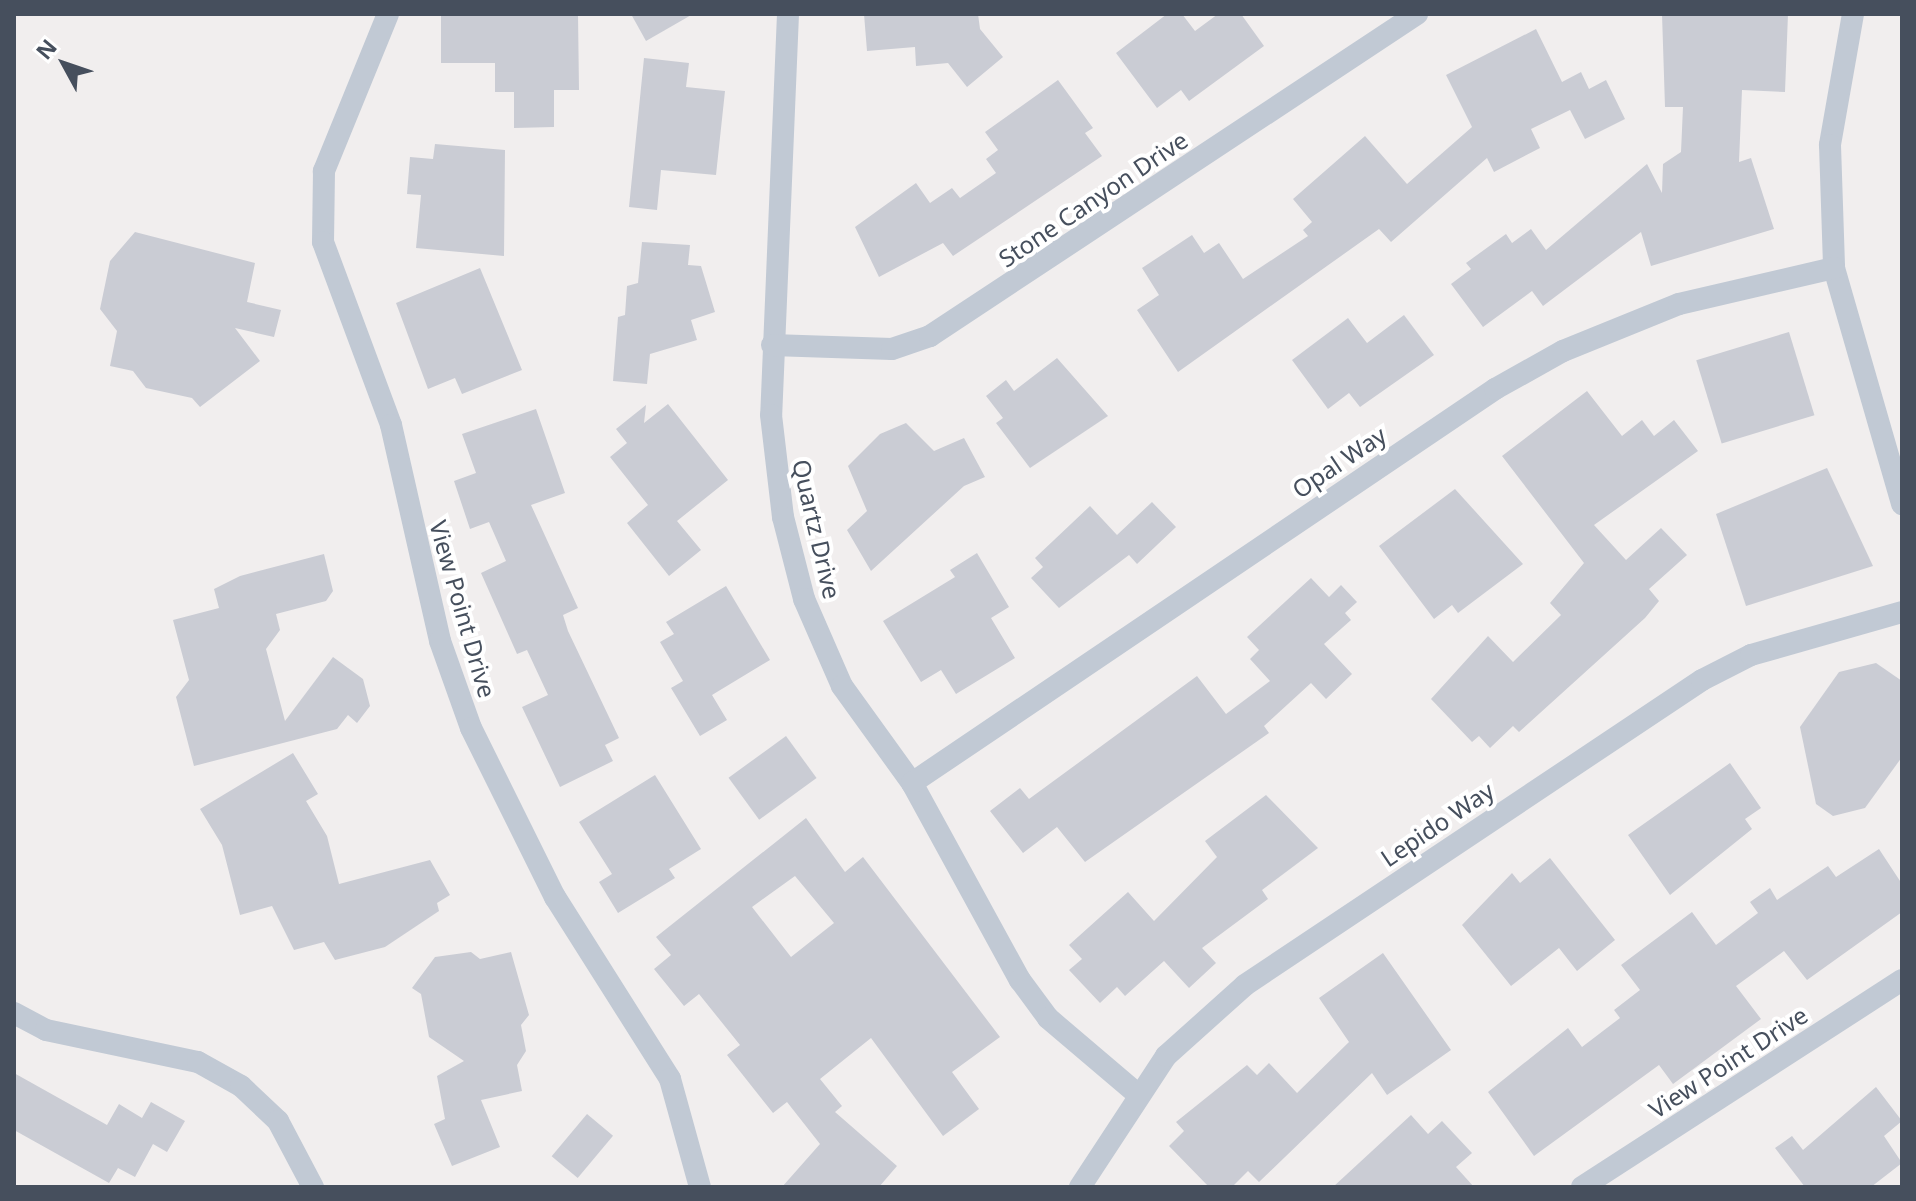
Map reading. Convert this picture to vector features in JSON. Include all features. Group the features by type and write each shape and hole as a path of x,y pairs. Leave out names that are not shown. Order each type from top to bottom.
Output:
{"street":[{"name":"View Point Drive","path":"388,14 324,171 323,242 391,425 440,641 471,728 555,897 670,1079 700,1187"},
{"name":"Quartz Drive","path":"788,14 772,345 774,465 804,599 842,686 912,783 1020,980 1048,1018 1136,1093"},
{"name":"Stone Canyon Drive","path":"772,345 892,349 930,336 1417,14"},
{"path":"1853,14 1830,145 1834,268 1902,504"},
{"name":"Opal Way","path":"912,783 1549,359 1679,304 1834,268"},
{"name":"Lepido Way","path":"1080,1187 1136,1093 1245,985 1667,701 1751,655 1902,612"},
{"name":"View Point Drive","path":"1582,1187 1902,980"},
{"path":"14,1013 100,1044 150,1046 230,1080 278,1121 313,1187"}],"building":[{"path":"441,14 578,14 579,90 554,90 554,127 514,128 514,92 495,92 495,63 441,63"},
{"path":"631,14 693,14 646,41"},
{"path":"864,14 978,14 980,29 1003,57 967,87 948,63 916,66 915,47 867,51"},
{"path":"1167,14 1182,14 1195,31 1218,14 1241,14 1264,46 1189,101 1181,90 1157,108 1116,53"},
{"path":"1662,14 1788,14 1785,92 1742,90 1739,162 1751,158 1774,229 1651,266 1641,232 1543,306 1532,291 1483,327 1451,284 1471,269 1466,263 1506,234 1512,243 1531,229 1546,250 1647,164 1662,193 1663,164 1681,152 1683,107 1665,107"},
{"path":"1536,29 1562,82 1581,72 1589,89 1606,80 1625,119 1585,139 1570,110 1531,129 1540,148 1494,172 1487,158 1391,242 1379,229 1178,372 1137,310 1159,295 1142,268 1192,235 1204,253 1219,243 1243,279 1308,236 1303,230 1312,222 1293,199 1365,136 1407,184 1472,127 1446,75"},
{"path":"644,58 689,63 686,87 725,91 716,175 661,170 657,210 629,207"},
{"path":"1058,80 1093,128 1085,133 1102,156 953,256 943,243 879,277 855,227 916,183 930,203 952,188 960,198 996,173 986,159 998,150 985,132"},
{"path":"435,144 505,150 504,256 416,248 421,195 407,194 410,157 433,159"},
{"path":"135,232 255,263 247,302 281,310 274,337 235,328 260,361 200,407 192,398 146,388 133,371 110,366 117,331 100,309 110,261"},
{"path":"642,242 690,245 688,265 701,266 715,312 691,320 697,340 650,354 647,384 613,381 618,317 625,315 627,286 638,283"},
{"path":"480,268 522,370 462,394 455,378 428,389 396,303"},
{"path":"1404,315 1434,355 1360,407 1349,393 1328,409 1292,360 1348,318 1367,343"},
{"path":"1789,332 1814,415 1722,444 1696,360"},
{"path":"1057,358 1108,416 1030,468 996,423 1003,418 986,396 1006,380 1014,391"},
{"path":"1587,391 1622,436 1642,420 1654,436 1674,420 1698,451 1594,525 1626,560 1661,528 1687,555 1649,589 1659,601 1645,618 1519,732 1513,726 1490,748 1479,736 1472,742 1431,699 1488,636 1513,662 1561,615 1550,603 1584,563 1502,456"},
{"path":"668,404 728,480 677,521 701,550 669,576 627,523 648,505 610,457 627,443 616,429 646,405 644,423"},
{"path":"536,409 565,493 531,505 578,608 563,615 568,631 619,738 605,745 613,761 560,787 522,707 548,695 527,650 517,654 481,573 506,561 489,522 470,529 454,481 476,473 462,434"},
{"path":"906,423 934,451 964,438 985,477 964,486 871,571 847,530 867,511 848,466 880,434"},
{"path":"1827,468 1873,566 1746,606 1716,514"},
{"path":"1455,489 1523,564 1458,613 1452,605 1434,619 1379,546"},
{"path":"1152,502 1176,527 1137,564 1129,555 1059,608 1031,578 1043,567 1035,558 1090,506 1117,535"},
{"path":"977,553 1009,607 991,618 1015,658 956,694 941,670 921,682 883,621 955,577 950,570"},
{"path":"324,554 333,591 326,601 276,614 280,630 266,649 285,721 333,657 363,679 370,706 357,723 348,715 337,729 194,766 176,697 189,680 173,620 219,608 214,589 240,576"},
{"path":"1311,578 1329,597 1341,585 1357,602 1345,613 1351,620 1324,644 1352,674 1326,699 1311,683 1264,726 1269,733 1085,862 1057,827 1023,853 990,811 1020,788 1029,799 1197,676 1226,714 1270,681 1250,659 1259,650 1247,637"},
{"path":"726,586 770,660 712,695 727,720 700,736 671,688 683,681 660,642 674,634 666,622"},
{"path":"1876,663 1902,681 1902,757 1865,808 1833,816 1816,804 1800,727 1839,672"},
{"path":"786,736 817,778 759,820 729,778"},
{"path":"293,753 318,794 306,801 327,836 339,884 430,860 450,895 437,903 439,911 385,947 335,960 324,942 294,950 272,906 240,915 222,845 200,809"},
{"path":"1730,763 1761,808 1745,819 1752,829 1670,895 1628,835"},
{"path":"655,775 701,849 669,869 675,878 618,913 599,882 612,874 579,822"},
{"path":"1266,795 1318,848 1262,890 1268,899 1202,948 1216,963 1189,988 1164,961 1125,996 1117,987 1100,1003 1069,970 1082,959 1069,945 1128,892 1154,921 1217,857 1205,841"},
{"path":"806,818 845,872 863,857 1000,1037 952,1072 979,1109 943,1136 871,1038 820,1079 842,1106 835,1112 897,1166 879,1187 782,1187 820,1144 787,1102 773,1113 727,1055 740,1045 699,994 684,1006 654,969 671,955 656,937","holes":["795,876 834,923 791,957 752,907"]},
{"path":"1879,849 1902,884 1902,912 1807,980 1784,951 1736,986 1761,1019 1673,1084 1659,1065 1534,1156 1488,1092 1568,1028 1582,1047 1620,1018 1614,1010 1640,990 1621,965 1692,912 1716,945 1758,913 1750,902 1770,888 1777,900 1828,866 1836,877"},
{"path":"1550,858 1615,940 1577,971 1559,948 1511,986 1462,925 1512,873 1520,883"},
{"path":"471,952 480,959 511,952 529,1015 521,1025 526,1051 517,1065 522,1091 481,1100 500,1147 452,1166 434,1124 445,1119 437,1076 464,1061 429,1037 421,994 412,988 435,957"},
{"path":"1383,953 1451,1050 1387,1095 1372,1073 1259,1182 1248,1171 1232,1187 1209,1187 1169,1146 1184,1131 1176,1122 1247,1065 1257,1075 1269,1063 1297,1093 1349,1042 1319,998"},
{"path":"14,1073 107,1125 119,1104 142,1118 151,1102 185,1121 167,1152 153,1144 135,1177 118,1168 109,1183 14,1130"},
{"path":"1876,1087 1902,1121 1884,1136 1902,1163 1871,1187 1805,1187 1775,1148 1792,1136 1803,1150"},
{"path":"587,1114 613,1136 578,1178 552,1156"},
{"path":"1411,1115 1428,1134 1442,1121 1472,1153 1456,1167 1474,1187 1333,1187"}]}
